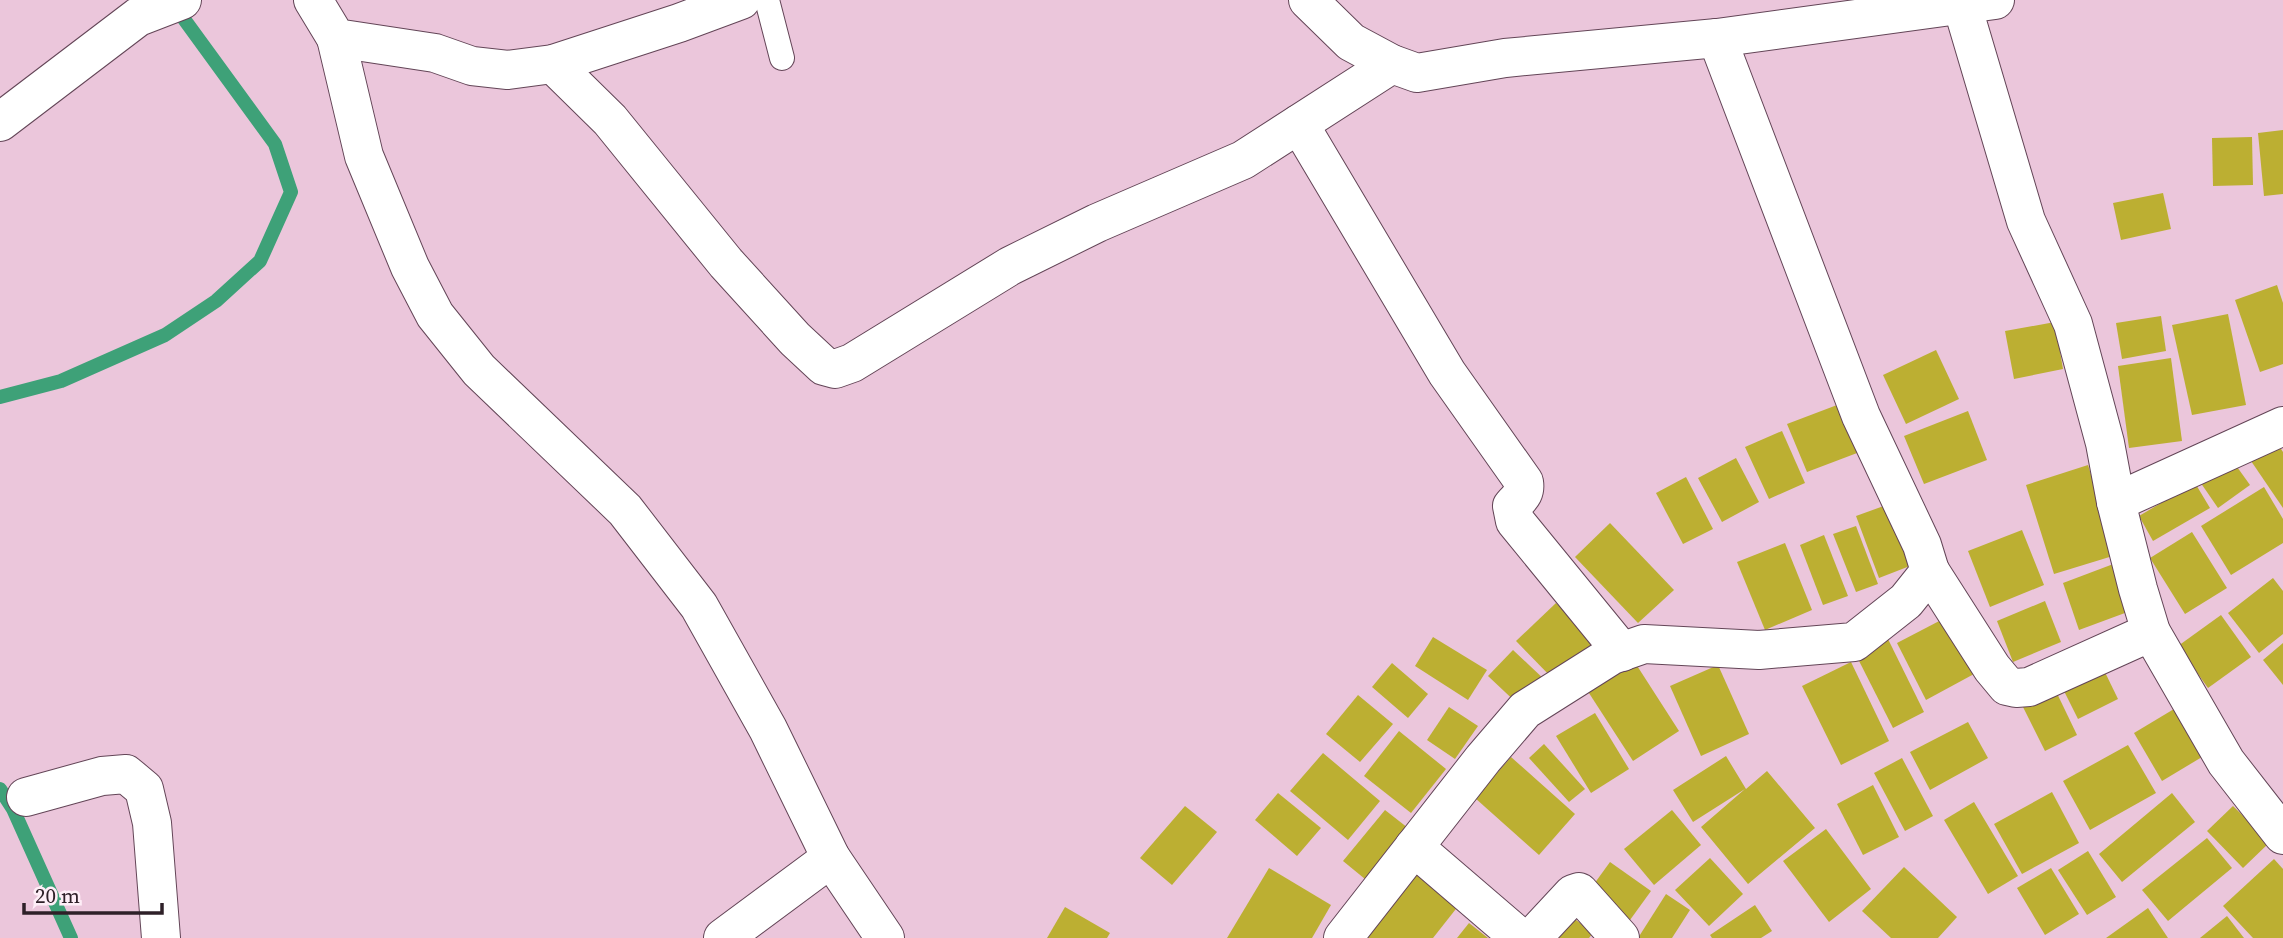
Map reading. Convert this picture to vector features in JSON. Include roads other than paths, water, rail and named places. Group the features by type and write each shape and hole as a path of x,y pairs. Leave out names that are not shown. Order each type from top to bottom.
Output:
{"street":[{"path":"0,122 138,17 182,0"},
{"path":"313,0 336,38 364,156 410,267 435,315 479,370 625,510 699,606 768,729 831,858 885,938"},
{"path":"336,38 435,53 472,66 508,70 553,64 741,0"},
{"path":"1308,0 1351,41 1392,64 1417,73 1505,58 1717,38 1979,3 2026,221 2073,324 2151,632 2226,762 2283,835"},
{"path":"1717,38 1861,416 1922,545 1930,571 1992,668 2007,686 2029,687 2151,632"},
{"path":"553,64 610,120 726,263 794,339 817,361 835,369 852,363 1010,266 1097,223 1243,160 1392,64"},
{"path":"1299,124 1447,373 1524,482 1525,490 1512,506 1516,521 1622,652"},
{"path":"2116,502 2283,426"},
{"path":"1343,938 1483,759 1525,710 1612,655 1644,645 1759,650 1854,642 1906,601 1930,571"},
{"path":"26,797 102,776 126,774 144,789 152,823 161,938"},
{"path":"1414,847 1520,938"},
{"path":"723,938 831,858"},
{"path":"1532,938 1573,894 1579,892 1620,938"}],"lane":[{"path":"767,0 782,58"}],"waterway":[{"path":"0,397 61,381 165,335 216,301 260,261 291,192 275,144 173,4"},
{"path":"0,789 13,809 71,938"}]}
